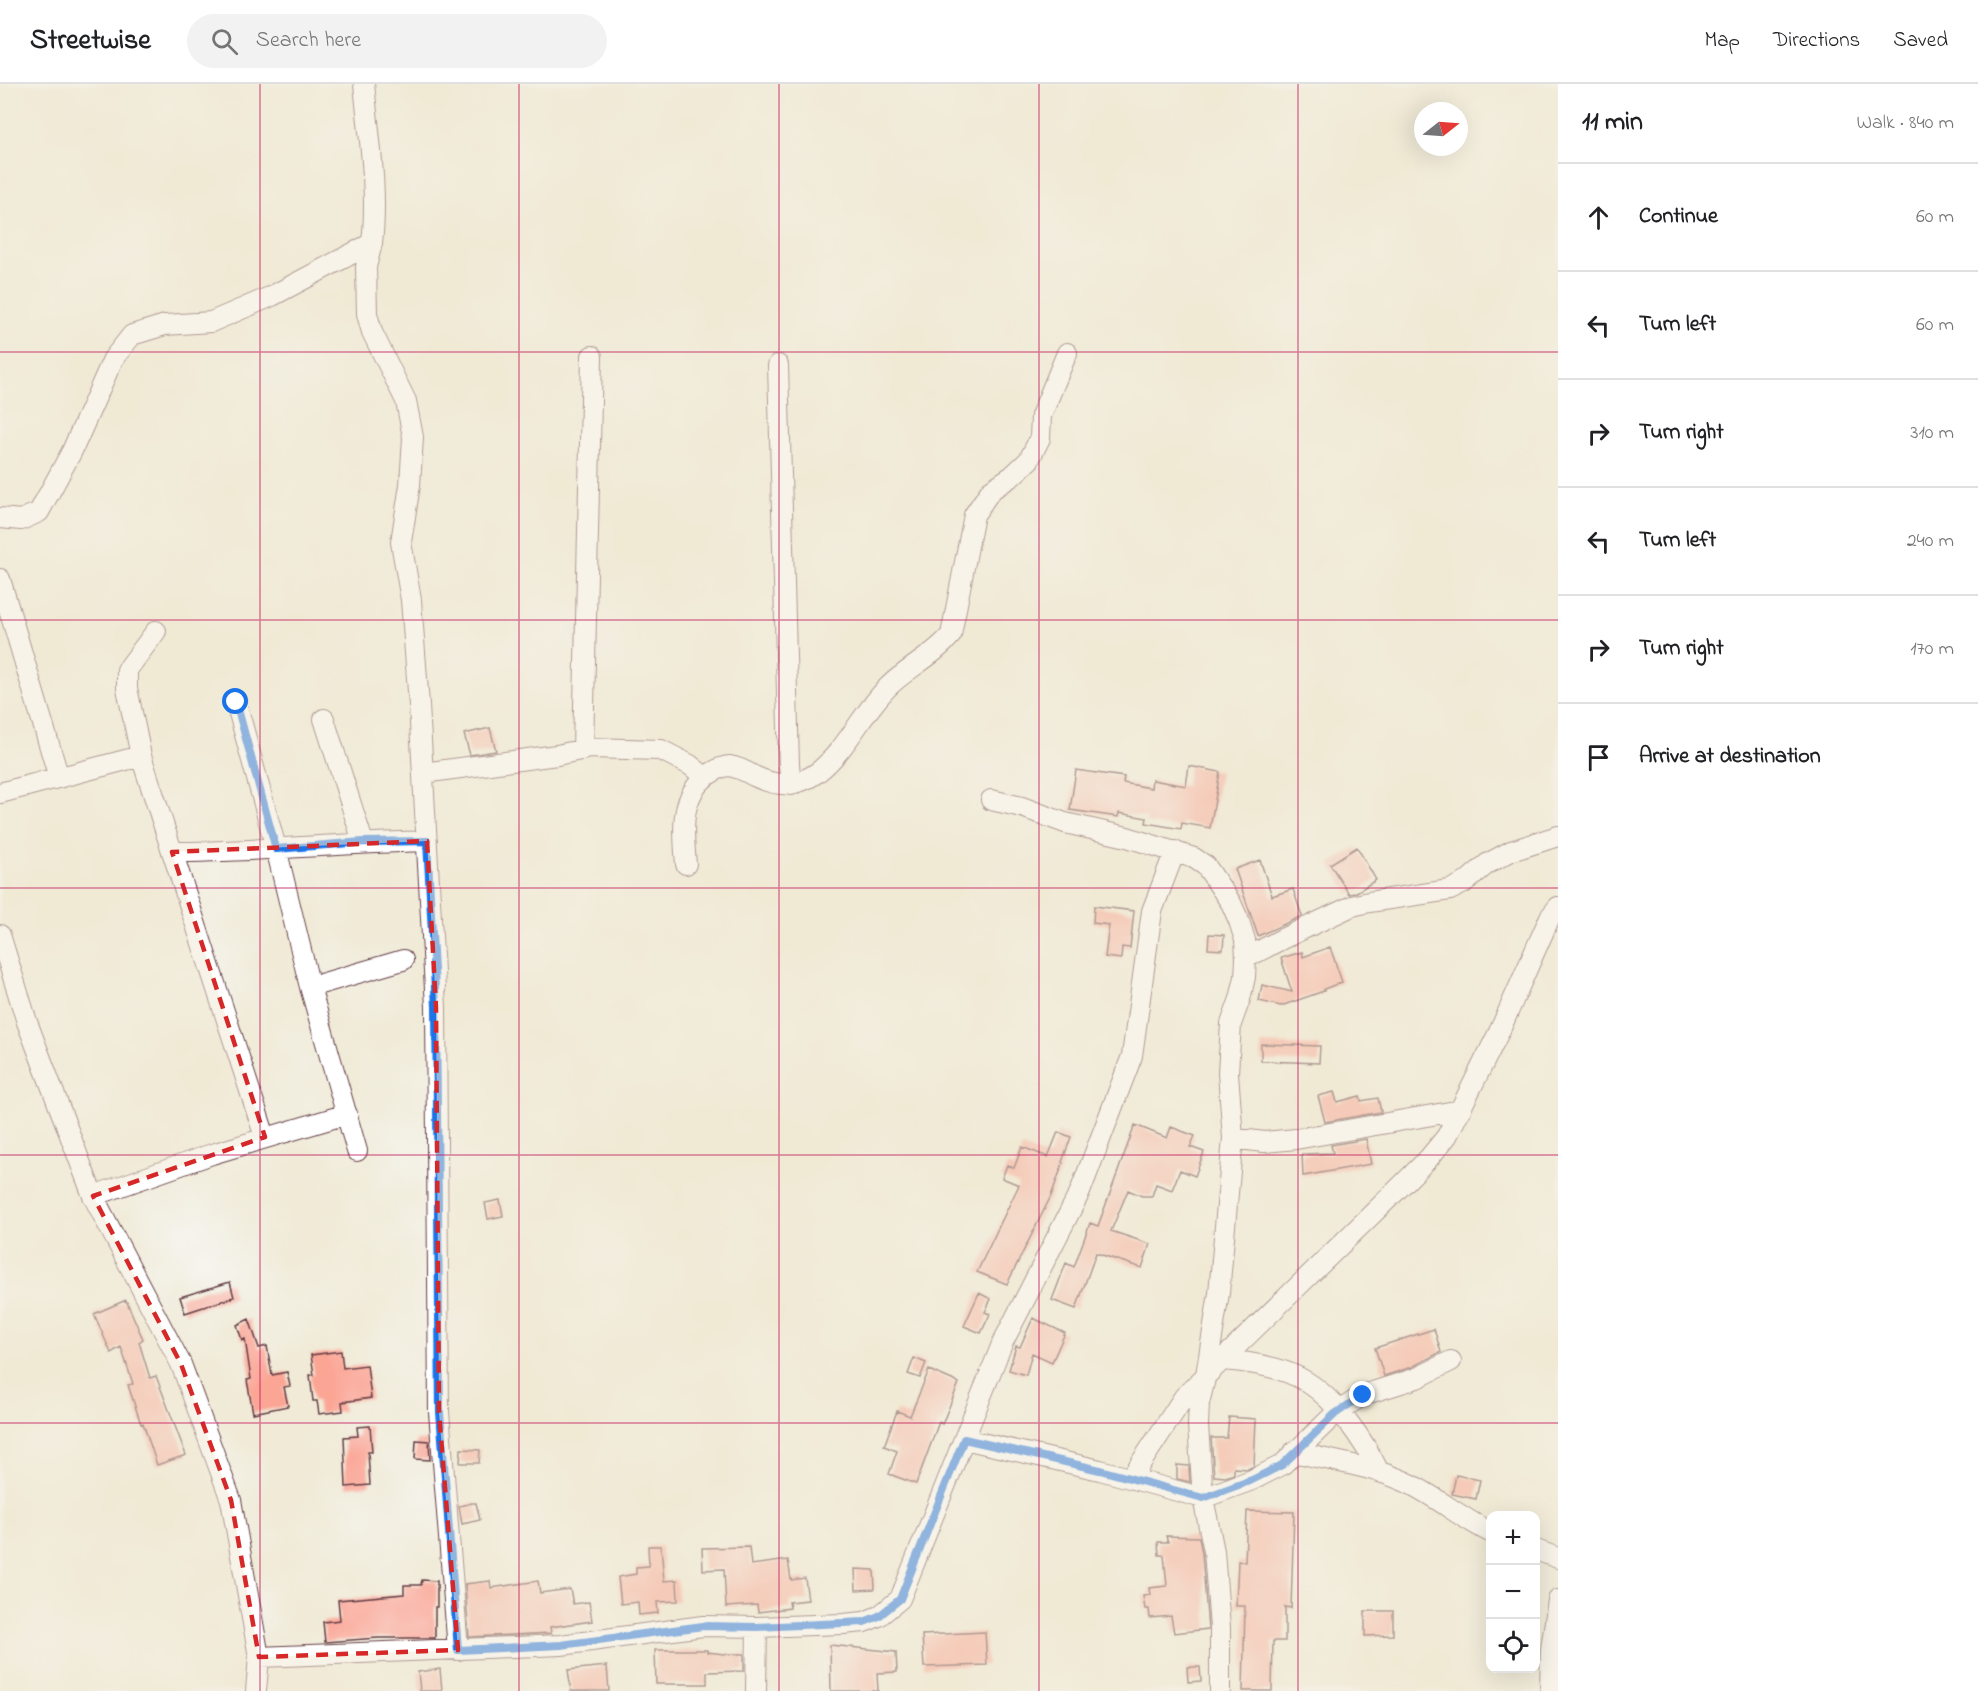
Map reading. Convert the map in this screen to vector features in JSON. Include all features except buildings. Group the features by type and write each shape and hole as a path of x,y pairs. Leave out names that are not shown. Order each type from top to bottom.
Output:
{"street":[{"path":"364,84 374,224 366,267 367,314 372,332 406,401 413,437 410,485 401,542 411,600 436,1007 440,1412 458,1650"},
{"path":"0,518 21,520 39,512 72,451 112,359 132,335 165,325 211,322 272,296 372,243"},
{"path":"686,864 685,810 692,792 705,777 728,766 745,771 770,784 791,785 818,772 846,742 888,687 922,659 941,647 951,635 974,515 991,490 1012,476 1029,460 1040,438 1041,416 1067,353"},
{"path":"583,750 591,356"},
{"path":"778,365 791,785"},
{"path":"0,579 59,778"},
{"path":"156,631 127,670 127,688 141,756 265,1137"},
{"path":"236,702 310,987 357,1151"},
{"path":"324,719 363,842"},
{"path":"423,773 590,748 661,750 690,765 705,777"},
{"path":"0,793 141,756"},
{"path":"992,800 1022,807 1065,823 1175,851 1200,862 1216,879 1231,903 1245,940 1246,958 1240,999 1231,1024 1228,1073 1233,1138 1219,1293 1206,1375 1199,1403 1198,1425 1203,1498 1214,1551 1220,1628 1220,1691"},
{"path":"1246,958 1352,906 1450,890 1466,882 1487,864 1511,851 1558,836"},
{"path":"172,852 235,852 363,842 427,841"},
{"path":"259,1657 561,1645 703,1626 757,1627 864,1622 879,1616 896,1604 900,1599 1002,1344 1080,1192 1132,1056 1152,911 1175,851"},
{"path":"1131,1478 1184,1397 1429,1158 1447,1136 1504,1020 1550,917 1558,908"},
{"path":"0,935 27,1022 93,1196 181,1364 231,1500 259,1657 256,1691"},
{"path":"310,987 403,960"},
{"path":"1233,1138 1264,1142 1296,1140 1461,1110"},
{"path":"93,1196 265,1137 347,1114"},
{"path":"1222,1360 1249,1361 1292,1374 1308,1382 1324,1396 1368,1449 1379,1472"},
{"path":"964,1439 1131,1478 1203,1498 1252,1480 1282,1465 1338,1412 1363,1395 1417,1378 1451,1361"},
{"path":"1294,1452 1379,1472 1408,1483 1486,1529"},
{"path":"1540,1551 1558,1558"},
{"path":"1550,1691 1551,1649 1558,1600"},
{"path":"756,1691 757,1627"}],"highlighted area":[{"path":"427,841 436,1007 439,1412 458,1650 259,1657 231,1500 181,1364 93,1196 265,1137 172,852"}],"route":[{"path":"236,702 276,849 363,842 427,841 436,1007 440,1412 458,1650 561,1645 703,1626 757,1627 864,1622 879,1616 900,1599 964,1439 1100,1470 1203,1498 1252,1480 1282,1465 1335,1414 1363,1395"}]}
